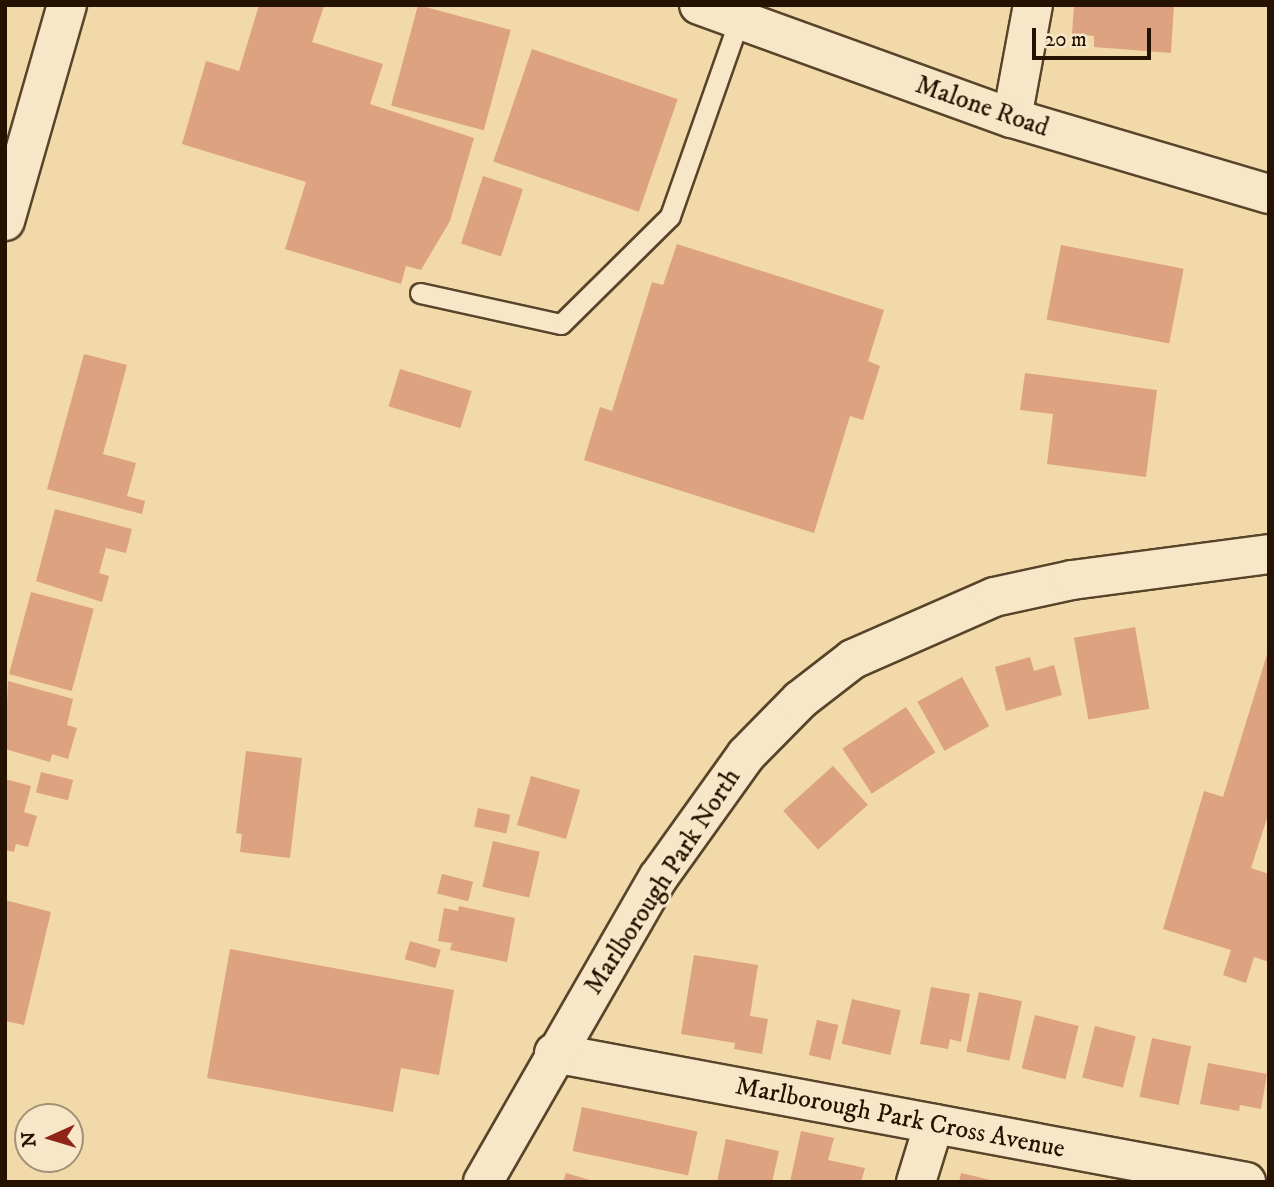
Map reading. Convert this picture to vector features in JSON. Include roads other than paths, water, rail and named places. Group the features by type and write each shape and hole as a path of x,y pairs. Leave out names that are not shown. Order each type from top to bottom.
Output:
{"street":[{"path":"5,221 14,160 67,5"},
{"name":"Malone Road","path":"699,5 1012,118 1269,194"},
{"path":"1012,118 1033,5"},
{"name":"Marlborough Park North","path":"483,1182 554,1053 658,878 746,755 800,700 853,659 994,597 1072,580 1269,554"},
{"name":"Marlborough Park Cross Avenue","path":"554,1053 1246,1182"},
{"path":"916,1182 934,1124"}],"lane":[{"path":"420,293 561,324 670,216 739,20"}]}
